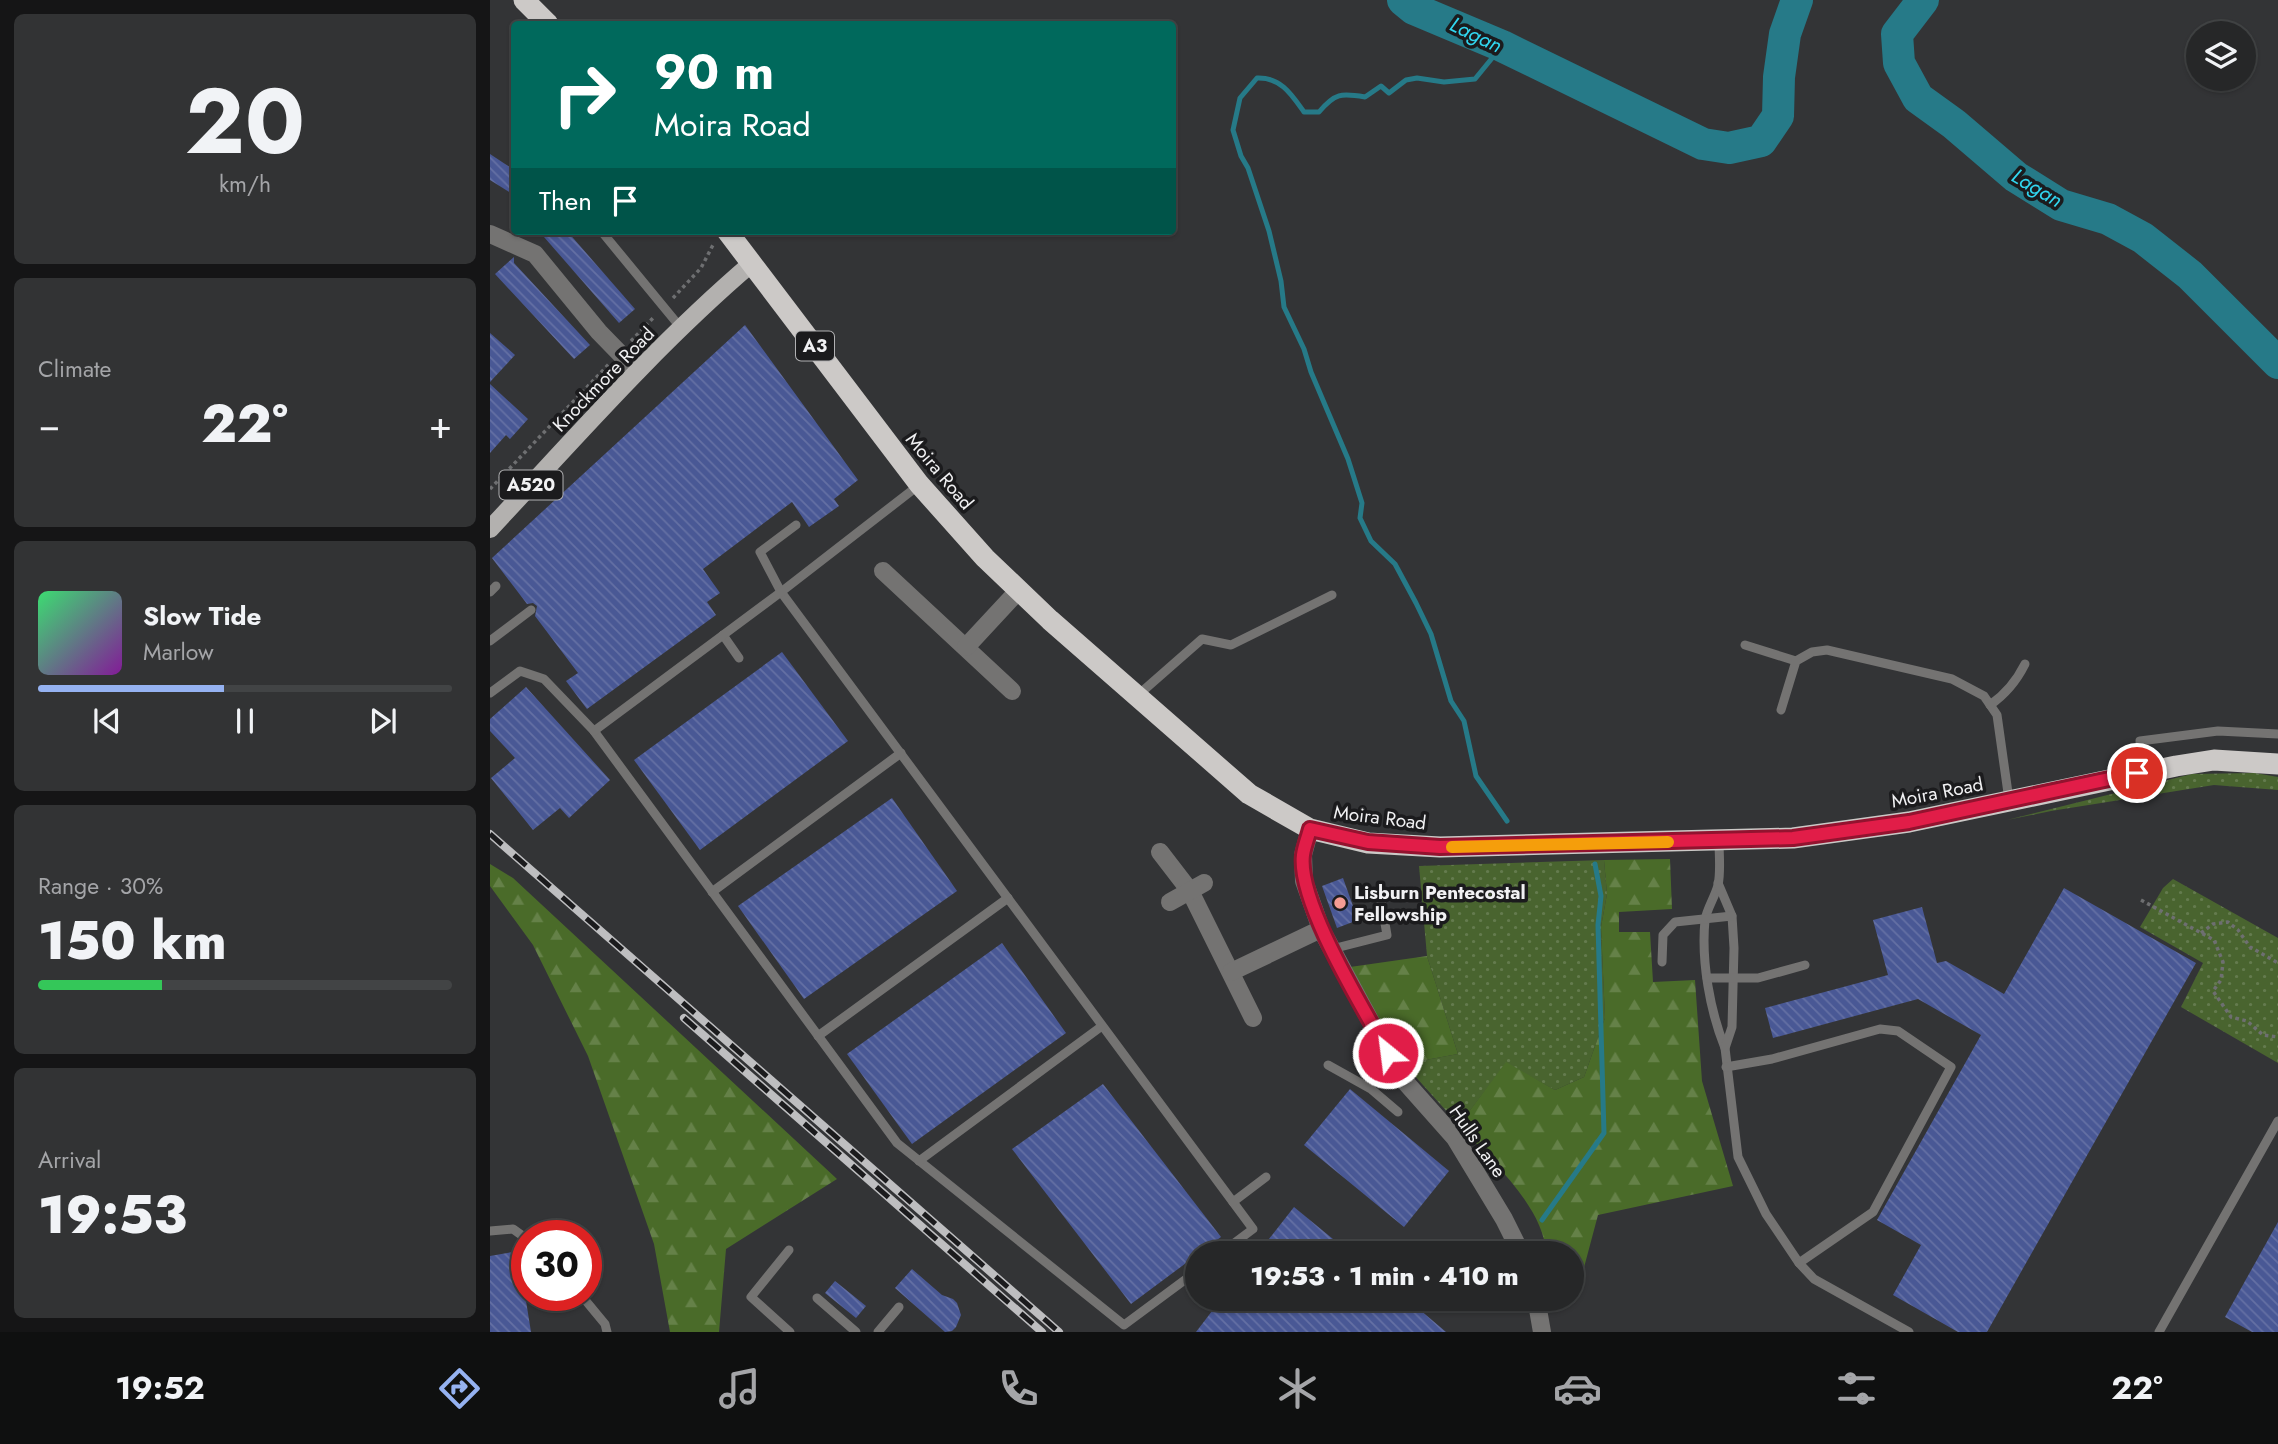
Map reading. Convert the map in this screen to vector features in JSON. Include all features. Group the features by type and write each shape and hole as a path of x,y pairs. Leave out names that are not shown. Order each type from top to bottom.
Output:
{"highway":[{"path":"524,0 545,21"},
{"name":"Moira Road","path":"730,235 919,484 985,558 1249,794 1310,829 1368,842 1440,847 1793,838 1909,822 2142,772 2214,760 2278,764"}],"main road":[{"name":"Knockmore Road","path":"490,529 637,371 752,263"}],"street":[{"path":"494,233 535,254 599,332 637,371"},
{"path":"883,571 1012,691"},
{"path":"966,647 1019,590"},
{"name":"Hulls Lane","path":"1310,829 1303,855 1304,881 1321,929 1401,1076 1455,1138 1515,1241"},
{"path":"1160,852 1197,887 1231,972 1253,1018"},
{"path":"1170,902 1197,887"},
{"path":"1231,972 1321,929"},
{"path":"1538,1311 1542,1332"}],"lane":[{"path":"604,235 681,328"},
{"path":"594,731 909,495 919,484"},
{"path":"796,524 760,552 781,592 1253,1229 1237,1241"},
{"path":"1138,696 1202,639 1231,645 1332,595"},
{"path":"490,641 531,610"},
{"path":"723,635 739,658"},
{"path":"1745,645 1796,661"},
{"path":"1781,710 1796,661 1812,652 1827,650 1952,678 1984,696 1997,716 2009,801"},
{"path":"1990,705 2018,680 2025,664"},
{"path":"490,692 520,671 544,679 594,731 897,1143 1124,1325 1185,1280"},
{"path":"2142,772 2140,740 2218,731 2278,734"},
{"path":"712,892 901,753"},
{"path":"1719,841 1718,883 1705,919 1707,978 1714,1021 1725,1048 1738,1157 1766,1214 1814,1279 1909,1332"},
{"path":"1718,883 1732,916 1732,1027 1725,1048"},
{"path":"818,1036 1008,898"},
{"path":"1332,949 1387,935 1381,901"},
{"path":"1662,962 1663,935 1675,922 1732,916"},
{"path":"1707,978 1758,978 1805,965"},
{"path":"919,1161 1102,1026"},
{"path":"1726,1068 1772,1059 1880,1029 1898,1031 1951,1067 1873,1212 1799,1262"},
{"path":"1328,1065 1371,1089 1398,1112"},
{"path":"2159,1332 2278,1121"},
{"path":"1233,1202 1266,1177"},
{"path":"490,1231 511,1229"},
{"path":"789,1250 751,1297 790,1332"},
{"path":"817,1298 856,1332"},
{"path":"878,1332 899,1307"},
{"path":"594,1311 605,1324 607,1332"}],"path":[{"path":"2141,900 2214,940 2223,962 2221,980 2213,991 2231,1017 2247,1021 2263,1035 2278,1037"},
{"path":"2201,933 2213,924 2228,922 2238,930 2250,947 2278,963"}],"green space":[{"path":"2255,773 2278,777 2278,790 2214,785 2007,820 2192,774"},
{"path":"1670,859 1672,909 1619,912 1619,932 1650,932 1653,982 1695,980 1702,1081 1733,1186 1598,1215 1584,1268 1584,1241 1544,1241 1536,1218 1526,1201 1459,1125 1506,1062 1555,1090 1584,1077 1605,1018 1601,927 1607,894 1604,860"},
{"path":"1604,860 1607,894 1601,927 1605,1018 1584,1077 1555,1090 1506,1063 1459,1125 1404,1064 1458,1054 1427,956 1419,866"},
{"path":"490,864 513,878 837,1179 726,1249 719,1332 670,1332 654,1244 588,1056 533,945 490,886"},
{"path":"2173,879 2278,938 2278,1063 2181,1007 2203,963 2140,927 2163,888"},
{"path":"1427,956 1458,1054 1404,1064 1367,1005 1350,967"}],"building":[{"path":"490,154 511,168 511,193 490,180"},
{"path":"570,235 635,309 619,323 544,237"},
{"path":"514,257 514,263 590,345 574,359 495,274"},
{"path":"745,325 858,480 834,499 839,506 809,527 792,502 703,569 720,593 707,602 716,615 587,709 566,681 578,673 535,616 537,606 533,603 527,604 492,558"},
{"path":"490,333 515,355 490,382"},
{"path":"490,384 528,419 510,439 506,435 490,453"},
{"path":"782,652 848,741 700,850 634,760"},
{"path":"526,687 610,780 569,818 560,808 533,830 491,778 515,758 490,731 490,719"},
{"path":"892,798 957,891 804,999 738,906"},
{"name":"Lisburn Pentecostal Fellowship","path":"1343,878 1358,920 1337,928 1322,886"},
{"path":"2064,888 2196,963 1987,1332 1958,1332 1893,1295 1921,1245 1877,1220 1981,1035 1918,999 1773,1038 1765,1008 1888,975 1873,920 1922,907 1937,963 1946,961 2004,994"},
{"path":"1002,943 1066,1033 912,1144 847,1054"},
{"path":"1103,1084 1221,1237 1216,1241 1185,1241 1185,1264 1131,1304 1012,1149"},
{"path":"1350,1089 1449,1171 1404,1227 1304,1145"},
{"path":"1294,1207 1335,1241 1267,1241"},
{"path":"2278,1222 2278,1332 2252,1332 2225,1317"},
{"path":"511,1252 511,1311 528,1311 531,1332 490,1332 490,1256"},
{"path":"912,1269 942,1295 957,1303 961,1315 952,1331 945,1332 895,1288"},
{"path":"835,1281 866,1306 856,1318 825,1293"},
{"path":"1212,1311 1421,1311 1446,1332 1196,1332"}],"waterway":[{"name":"Lagan","path":"1403,0 1414,9 1502,46 1703,144 1729,148 1761,141 1778,116 1779,77 1785,34 1797,0"},
{"name":"Lagan","path":"1923,0 1897,34 1899,63 1918,98 1954,124 2016,177 2061,205 2108,219 2143,238 2190,275 2278,363"},
{"path":"1502,46 1475,79 1444,82 1417,78 1406,80 1389,93 1381,86 1365,97 1339,96 1319,112 1304,112 1279,84 1273,80 1257,78 1240,98 1233,130 1269,231 1284,307 1304,349 1348,459 1362,503 1360,518 1371,541 1395,564 1416,603 1431,634 1451,701 1464,721 1476,776 1507,821"},
{"path":"1542,1220 1604,1133 1598,925 1601,896 1595,864"}],"railway":[{"path":"490,834 1059,1332"},
{"path":"684,1018 1042,1332"}],"slow traffic":[{"path":"1452,847 1668,842"}],"place":[{"name":"Lisburn Pentecostal Fellowship","path":"1340,903"}],"route":[{"path":"1388,1053 1321,929 1304,881 1303,855 1310,829 1368,842 1440,847 1793,838 1909,822 2137,773"}]}
